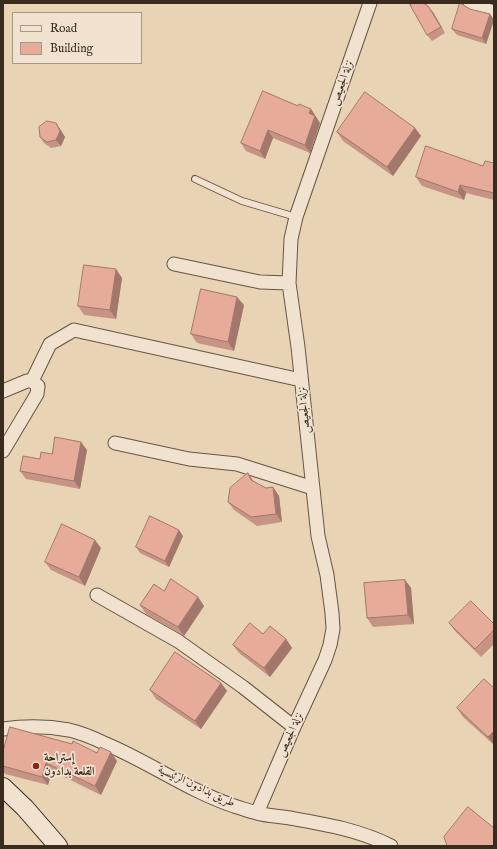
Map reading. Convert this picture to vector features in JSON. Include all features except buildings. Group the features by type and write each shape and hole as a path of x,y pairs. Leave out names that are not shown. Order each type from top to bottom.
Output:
{"main road":[{"path":"3,787 25,808 58,846"}],"street":[{"name":"نزلة الجعيص","path":"257,814 294,727 325,660 333,629 327,575 318,536 302,380 289,283 291,239 296,217 370,3"},
{"path":"470,3 477,8 494,12"},
{"path":"174,264 260,282 289,283"},
{"path":"32,381 50,344 74,330 302,380"},
{"path":"3,391 28,381 32,381 38,386 37,394 3,451"},
{"path":"115,443 189,459 237,464 313,488"},
{"path":"97,595 178,641 243,687 294,727"},
{"name":"طريق بدادون الرئيسية","path":"3,729 38,726 70,730 118,749 203,793 231,805 257,814 289,818 341,828 363,834 391,846"}],"lane":[{"path":"195,179 242,201 296,217"}],"place":[{"name":"إستراحة القلعة بدادون","path":"36,766"}]}
